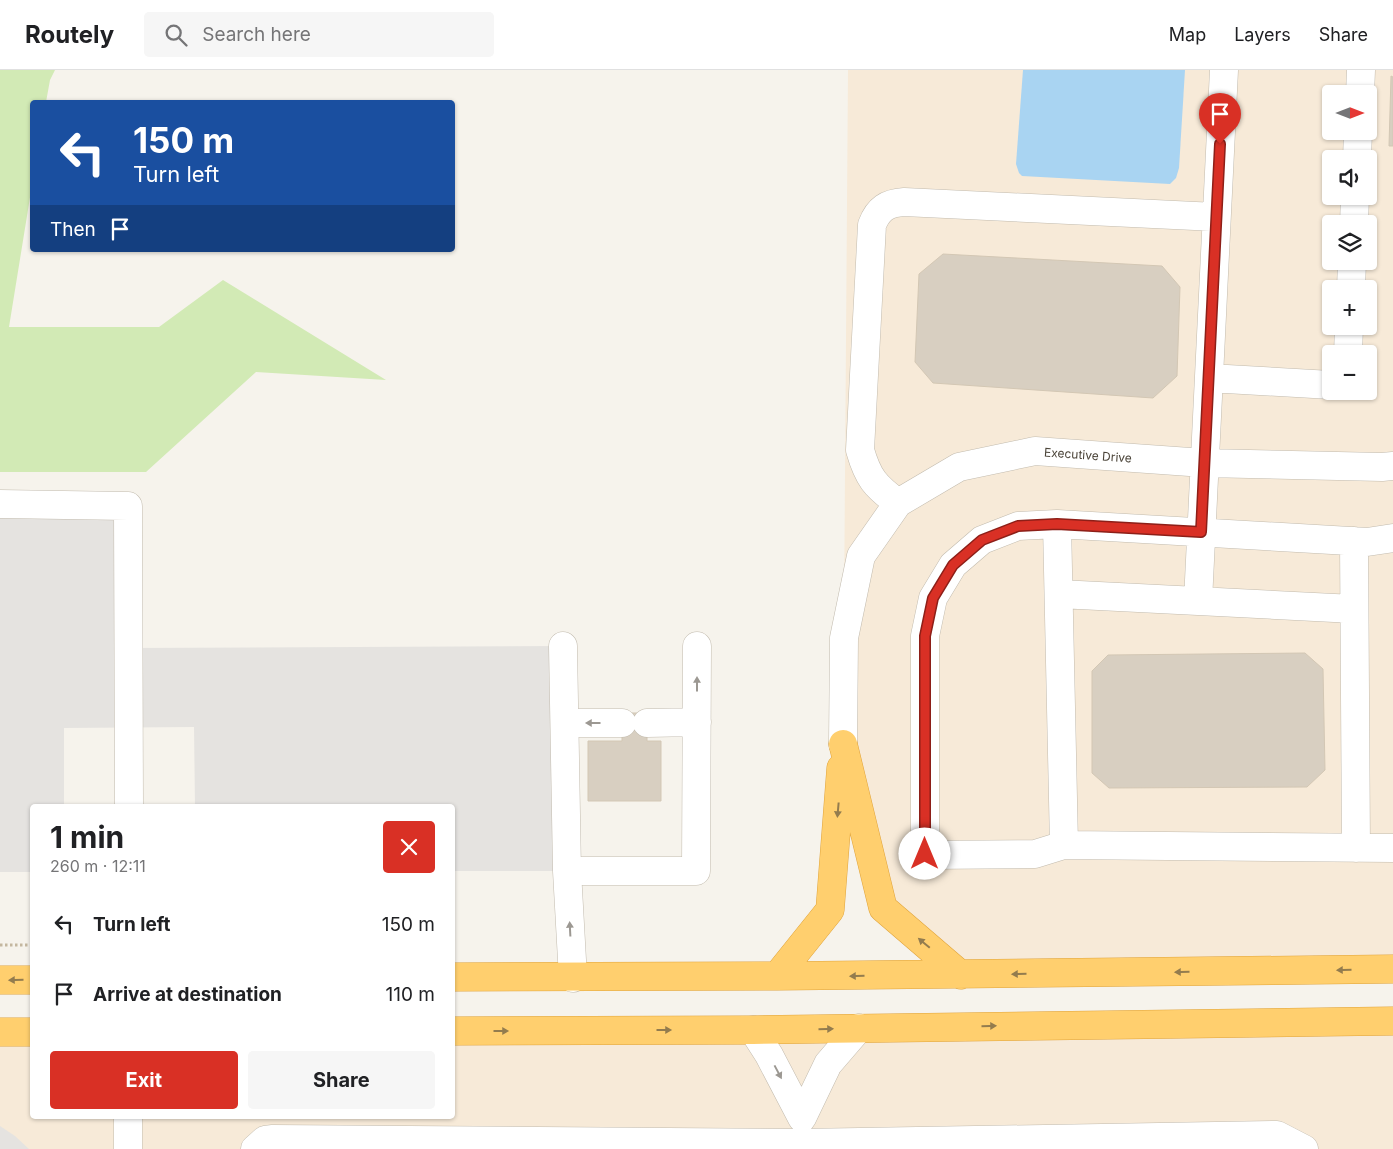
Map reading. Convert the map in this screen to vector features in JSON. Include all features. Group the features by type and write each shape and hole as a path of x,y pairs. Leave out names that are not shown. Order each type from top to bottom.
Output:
{"highway":[{"path":"843,744 883,908 961,974"},
{"path":"777,976 830,910 843,744"},
{"path":"455,977 573,978 1393,969"},
{"path":"0,980 30,980"},
{"path":"455,1031 753,1030 1393,1021"},
{"path":"0,1032 30,1032"}],"street":[{"path":"1198,601 1224,70"},
{"path":"1360,85 1361,70"},
{"path":"898,504 880,490 866,472 860,450 872,225 880,210 887,205 904,202 1216,217"},
{"path":"1209,378 1322,384"},
{"name":"Executive Drive","path":"843,744 844,638 861,556 898,504 958,467 1035,451 1204,463 1382,468 1393,466"},
{"path":"0,504 128,506 129,804"},
{"path":"1057,524 1064,845"},
{"path":"1393,538 1367,542 1057,524 1018,526 982,540 953,565 933,598 925,636 925,854 1035,854 1064,845 1393,848"},
{"path":"1354,541 1356,848"},
{"path":"1059,594 1354,609"},
{"path":"563,646 567,870 573,978"},
{"path":"567,870 696,870 697,646"},
{"path":"565,724 697,722"},
{"path":"802,1136 828,1064 859,1028"},
{"path":"753,1030 769,1055 802,1136"},
{"path":"128,1119 128,1149"},
{"path":"255,1149 265,1140 273,1139 1277,1135 1304,1149"}],"path":[{"path":"0,945 30,945"}],"shaded area":[{"path":"848,70 1393,70 1393,969 961,975 883,908 843,744"},
{"path":"0,504 128,506 129,648 563,646 567,871 455,871 455,804 195,804 194,727 64,728 64,804 30,804 30,872 0,872"},
{"path":"1393,1021 1393,1149 0,1149 0,1032 30,1032 30,1119 455,1119 455,1031"},
{"path":"0,1126 15,1136 29,1149 0,1149"}],"green space":[{"path":"0,70 55,70 50,80 46,100 30,100 30,197 9,327 159,327 223,280 386,380 256,372 146,472 0,472"}],"water":[{"path":"1023,70 1185,70 1179,168 1176,178 1170,184 1022,176 1016,164"}],"building":[{"path":"1391,76 1393,77 1393,146 1389,146"},
{"path":"943,254 1162,266 1180,287 1177,376 1153,398 933,383 915,362 919,274"},
{"path":"1305,653 1323,669 1325,770 1307,787 1109,788 1092,773 1092,671 1108,655"},
{"path":"622,713 647,713 647,741 661,741 661,801 588,801 588,741 622,741"}],"route":[{"path":"925,854 925,636 933,598 953,565 982,540 1018,526 1057,524 1201,532 1220,144"}]}
